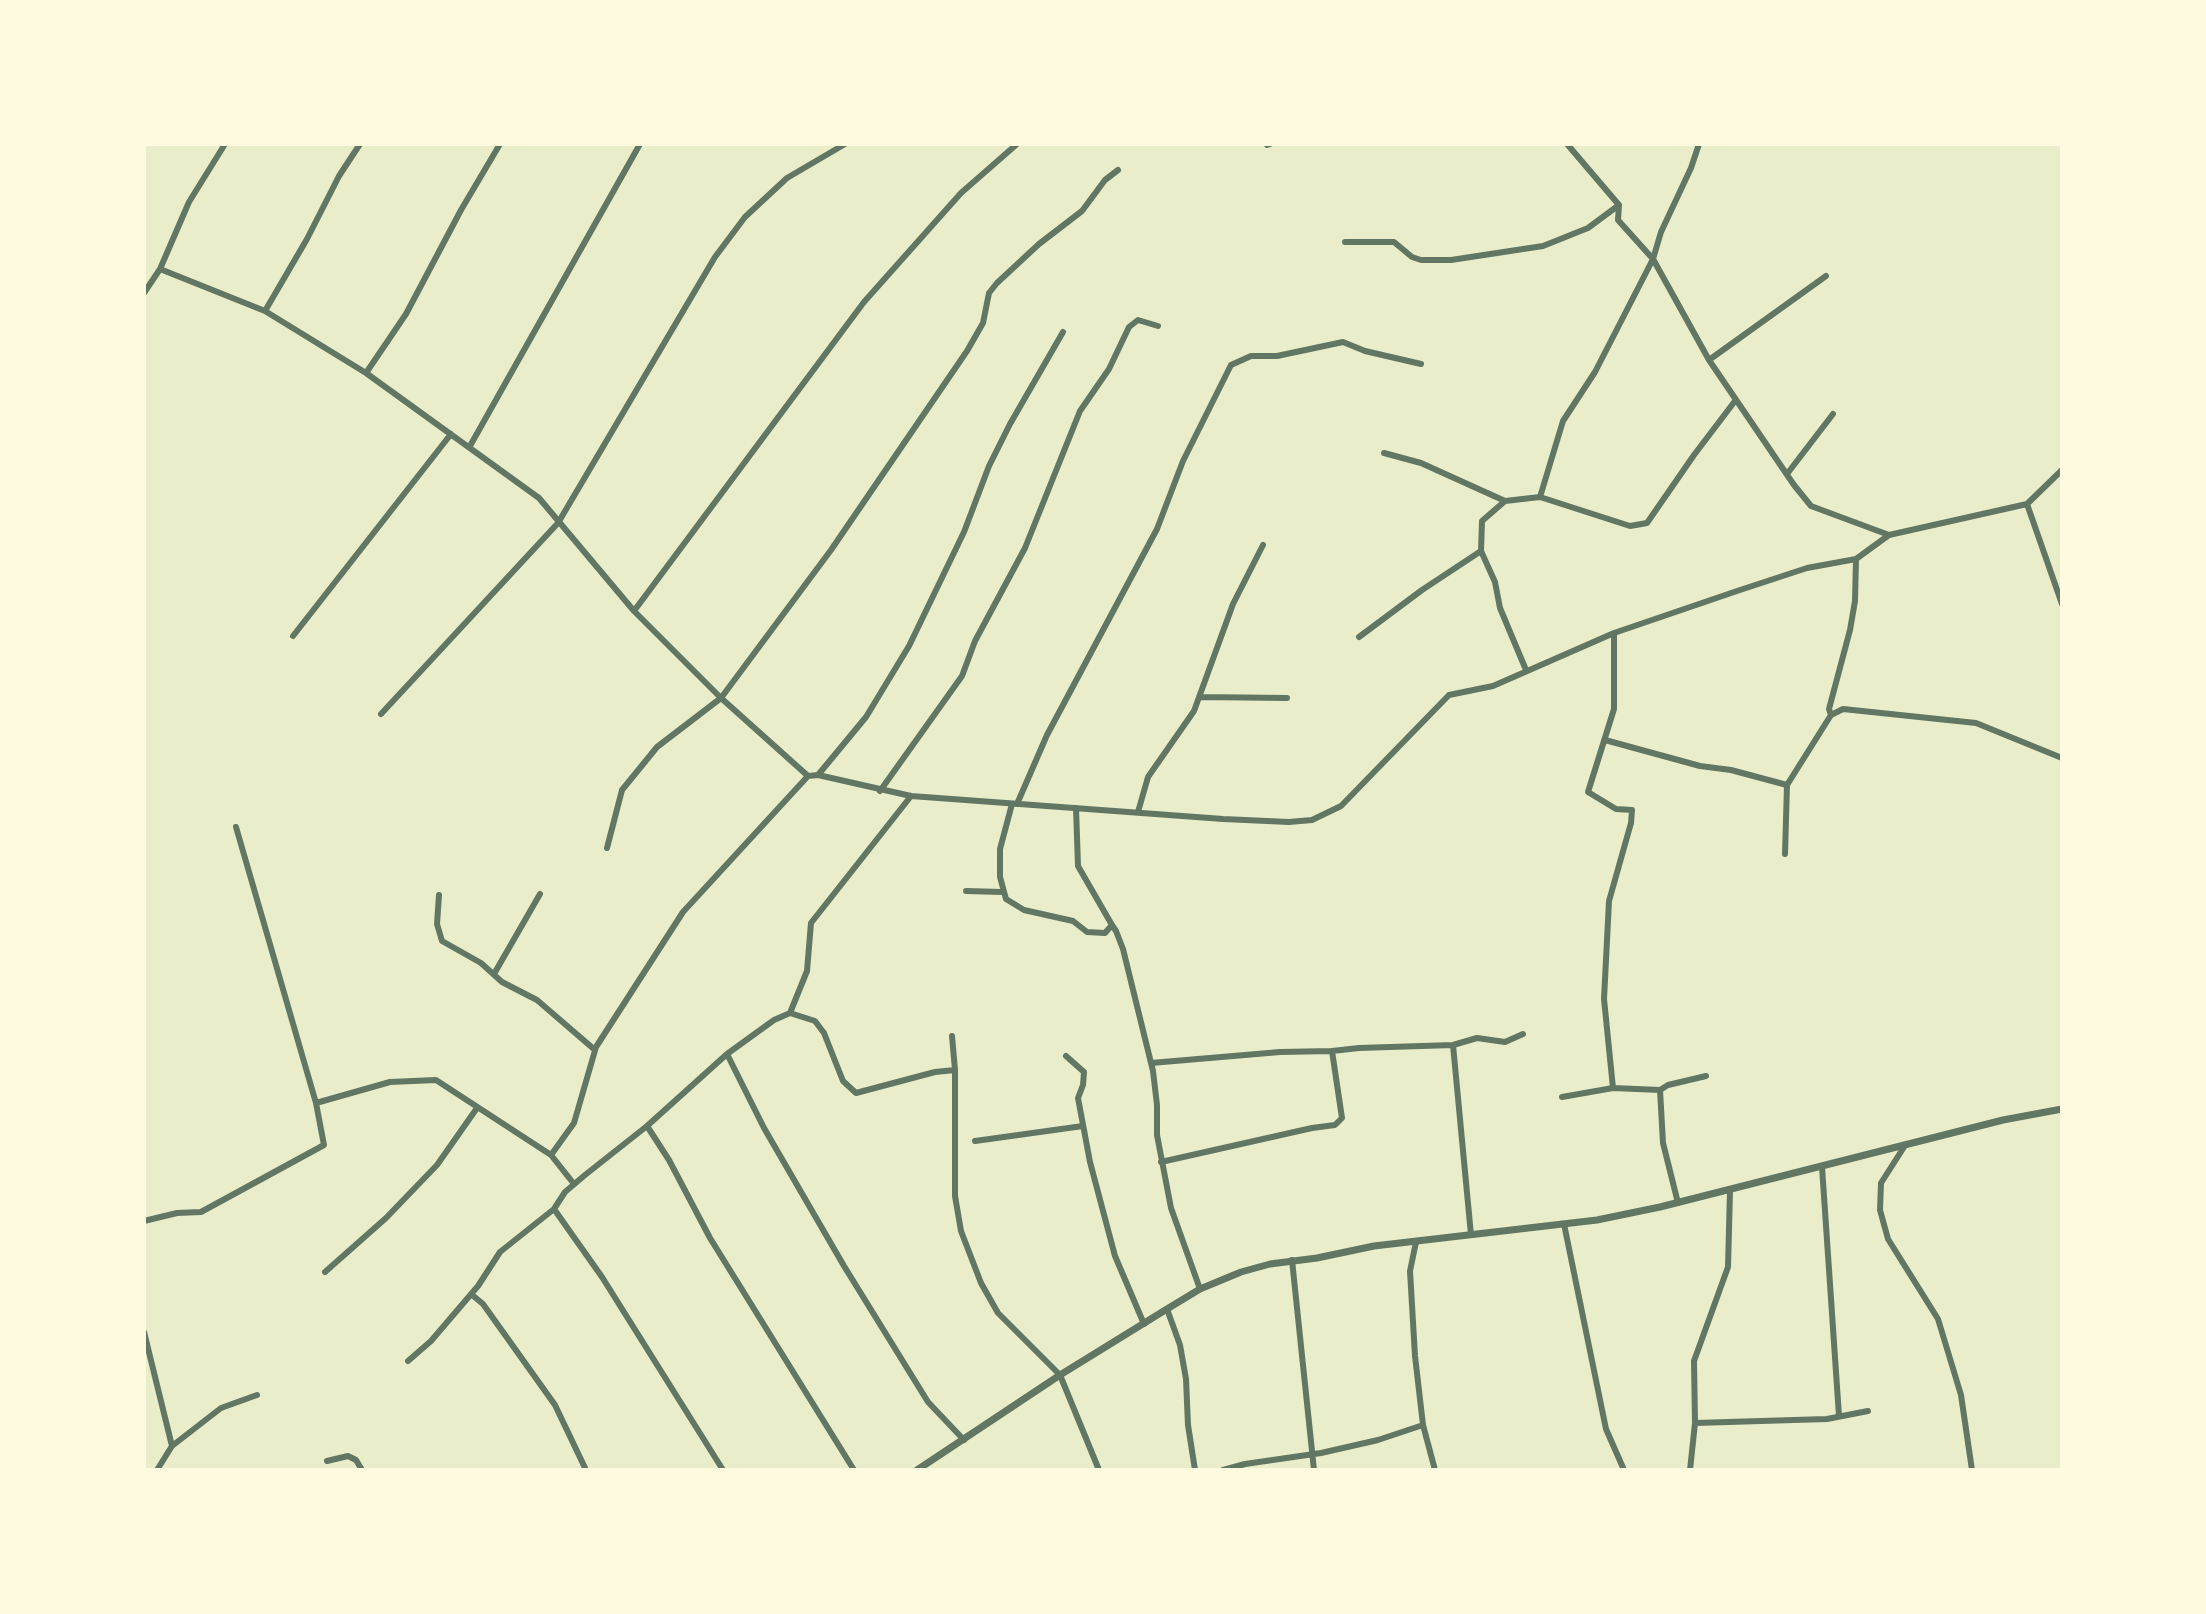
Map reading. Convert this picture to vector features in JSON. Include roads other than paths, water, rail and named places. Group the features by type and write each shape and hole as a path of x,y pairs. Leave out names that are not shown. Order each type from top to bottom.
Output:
{"street":[{"path":"144,293 160,269 189,202 225,144"},
{"path":"265,311 339,176 360,144"},
{"path":"366,373 406,314 500,144"},
{"path":"470,446 640,144"},
{"path":"381,714 558,523 722,247 745,217 787,178 845,144"},
{"path":"634,611 864,302 961,193 1017,144"},
{"path":"1567,144 1619,205 1618,220 1653,259 1735,401 1811,506 1889,535"},
{"path":"1540,497 1563,421 1595,372 1653,259 1661,232 1699,144"},
{"path":"607,848 622,790 657,747 721,698 831,550 967,351 983,323 989,293 1039,244 1082,211 1105,180 1118,170"},
{"path":"1345,242 1394,242 1412,257 1421,260 1451,260 1543,246 1588,228 1619,205"},
{"path":"160,269 265,311 366,373 539,498 634,611 721,698 808,776"},
{"path":"1709,360 1826,276"},
{"path":"880,791 962,676 975,641 1025,548 1080,411 1109,369 1129,327 1138,320 1158,326"},
{"path":"818,775 866,717 909,646 964,532 989,466 1063,332"},
{"path":"1112,925 1105,933 1087,932 1073,921 1041,915 1014,905 1002,892 1000,849 1014,804 1047,735 1157,529 1183,461 1231,365 1251,356 1277,356 1343,342 1365,351 1421,364"},
{"path":"1384,453 1421,463 1505,501 1540,497 1630,526 1647,523 1735,401"},
{"path":"1787,474 1833,414"},
{"path":"293,636 451,434"},
{"path":"551,1155 574,1123 595,1050 683,912 808,776 818,775 911,796 1223,819 1312,820 1349,799 1449,695 1493,686 1614,633 1807,568 1856,559 1889,535 2027,504 2062,470"},
{"path":"1505,501 1482,521 1481,551 1526,670"},
{"path":"2027,504 2062,604"},
{"path":"1138,812 1148,777 1188,723 1233,604 1263,545"},
{"path":"1359,637 1481,551"},
{"path":"1831,715 1829,709 1852,616 1856,559"},
{"path":"1613,1088 1604,999 1609,901 1632,810 1616,809 1588,792 1614,709 1614,633"},
{"path":"1199,697 1287,698"},
{"path":"1785,854 1787,785 1831,715 1843,709 1976,723 2062,758"},
{"path":"1605,740 1700,766 1731,770 1787,785"},
{"path":"790,1013 807,971 811,923 911,796"},
{"path":"1076,808 1078,866 1123,949 1151,1063 1157,1105 1157,1135 1171,1208 1200,1289"},
{"path":"144,1221 177,1213 201,1212 324,1145 316,1103 236,827"},
{"path":"966,891 1002,892"},
{"path":"494,974 540,894"},
{"path":"439,895 437,924 442,941 481,963 502,982 537,1000 595,1050"},
{"path":"408,1361 431,1341 471,1294 500,1252 554,1209 574,1184 647,1126 727,1054 774,1020 790,1013 815,1021 824,1033 843,1081 856,1093 935,1072 955,1070"},
{"path":"1151,1063 1280,1052 1453,1045 1477,1038 1505,1042 1523,1034"},
{"path":"952,1036 955,1070 954,1184 961,1231 981,1283 998,1313 1060,1375 1099,1470"},
{"path":"1453,1045 1471,1235"},
{"path":"1161,1162 1335,1125 1342,1118 1332,1051"},
{"path":"727,1054 764,1128 851,1278 928,1402 964,1440"},
{"path":"1066,1056 1080,1065 1084,1072 1078,1098 1090,1162 1115,1256 1144,1324"},
{"path":"1562,1097 1613,1088 1660,1090 1706,1076"},
{"path":"316,1103 390,1082 436,1080 551,1155 574,1184"},
{"path":"1660,1090 1663,1143 1678,1203"},
{"path":"325,1272 386,1218 437,1165 477,1108"},
{"path":"917,1470 1060,1375 1167,1309 1200,1289 1241,1272 1374,1246 1564,1224 1678,1203 2003,1120 2062,1109"},
{"path":"647,1126 669,1160 710,1238 854,1470"},
{"path":"975,1141 1083,1126"},
{"path":"1904,1147 1881,1183 1880,1210 1888,1239 1938,1319 1961,1395 1972,1470"},
{"path":"1822,1167 1839,1416"},
{"path":"1690,1470 1695,1423 1694,1361 1728,1267 1730,1191"},
{"path":"554,1209 602,1277 723,1470"},
{"path":"1564,1224 1606,1429 1624,1470"},
{"path":"1416,1242 1410,1271 1415,1356 1423,1425 1435,1470"},
{"path":"1292,1260 1314,1470"},
{"path":"471,1294 483,1304 555,1405 586,1470"},
{"path":"1167,1309 1180,1345 1186,1379 1188,1425 1195,1470"},
{"path":"144,1332 172,1446"},
{"path":"157,1470 172,1446 227,1405 257,1395"},
{"path":"1695,1423 1827,1419 1868,1411"},
{"path":"1223,1470 1378,1440 1423,1425"},
{"path":"327,1461 348,1456 356,1460 362,1470"}]}
